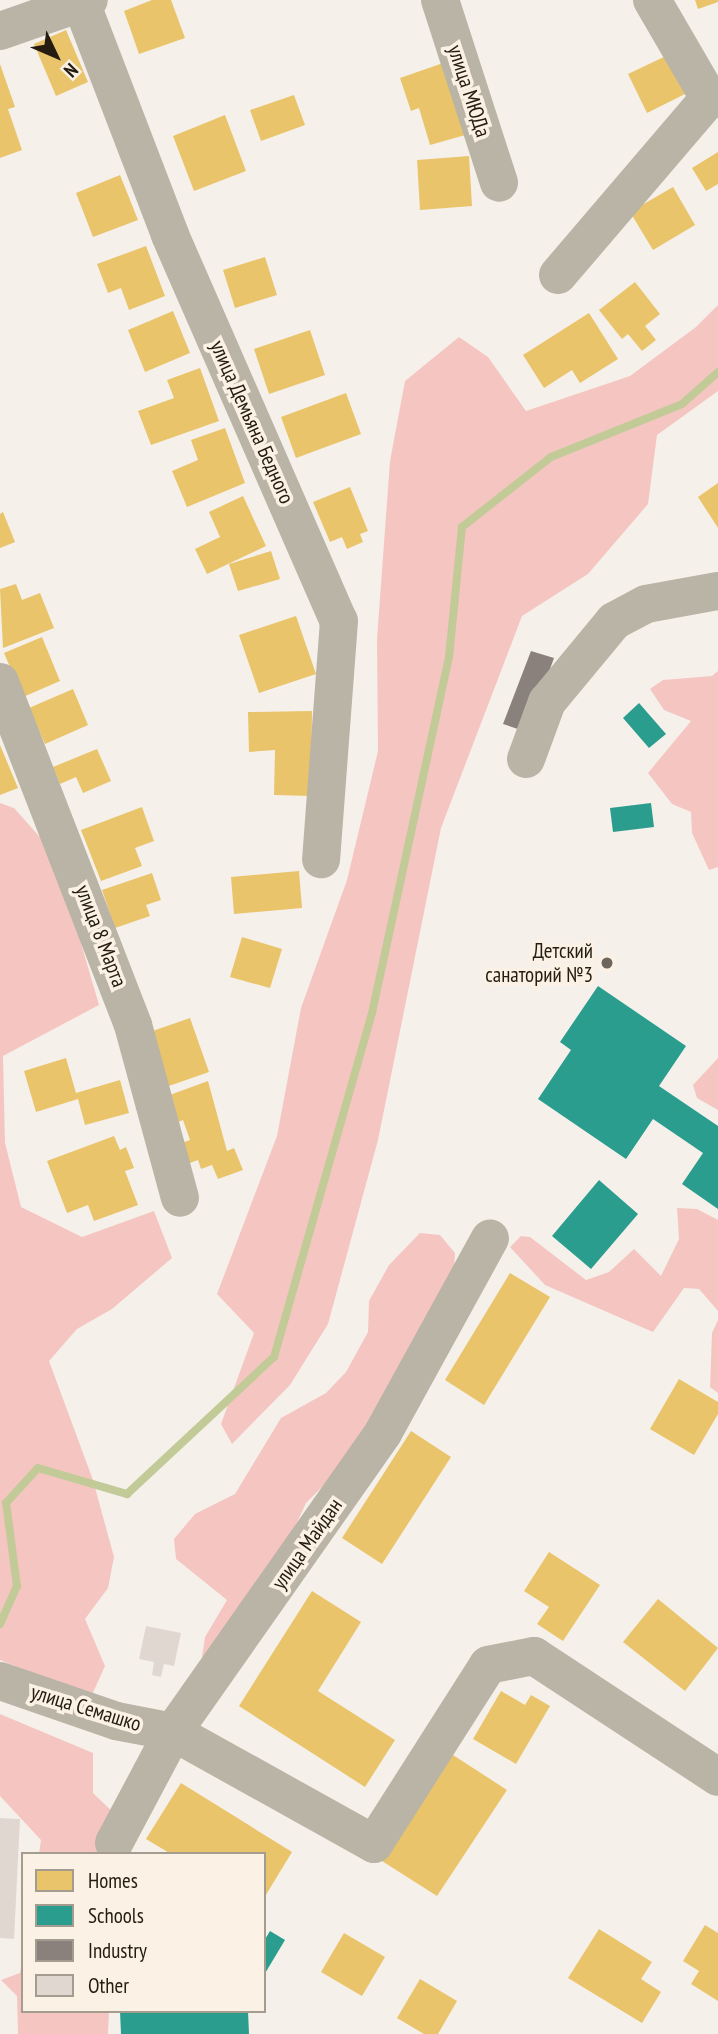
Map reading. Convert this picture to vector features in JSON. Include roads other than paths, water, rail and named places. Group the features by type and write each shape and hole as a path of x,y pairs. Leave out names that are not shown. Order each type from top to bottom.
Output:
{"street":[{"name":"улица МЮДа","path":"440,0 499,183"},
{"path":"558,275 713,99 652,0"},
{"path":"0,31 83,1"},
{"name":"улица Демьяна Бедного","path":"83,1 170,235 339,621 321,859"},
{"path":"526,759 547,702 614,621 646,604 718,592"},
{"name":"улица 8 Марта","path":"0,682 125,1002 180,1198"},
{"name":"улица Майдан","path":"114,1843 173,1732 383,1433 490,1238"},
{"name":"улица Семашко","path":"0,1681 116,1721 173,1732 374,1844 488,1665 534,1656 718,1777"}],"waterway":[{"path":"0,1624 17,1586 6,1503 38,1468 127,1494 274,1357 372,1013 449,657 462,527 551,457 682,404 718,372"}],"place":[{"name":"Детский санаторий №3","path":"607,963"}]}
